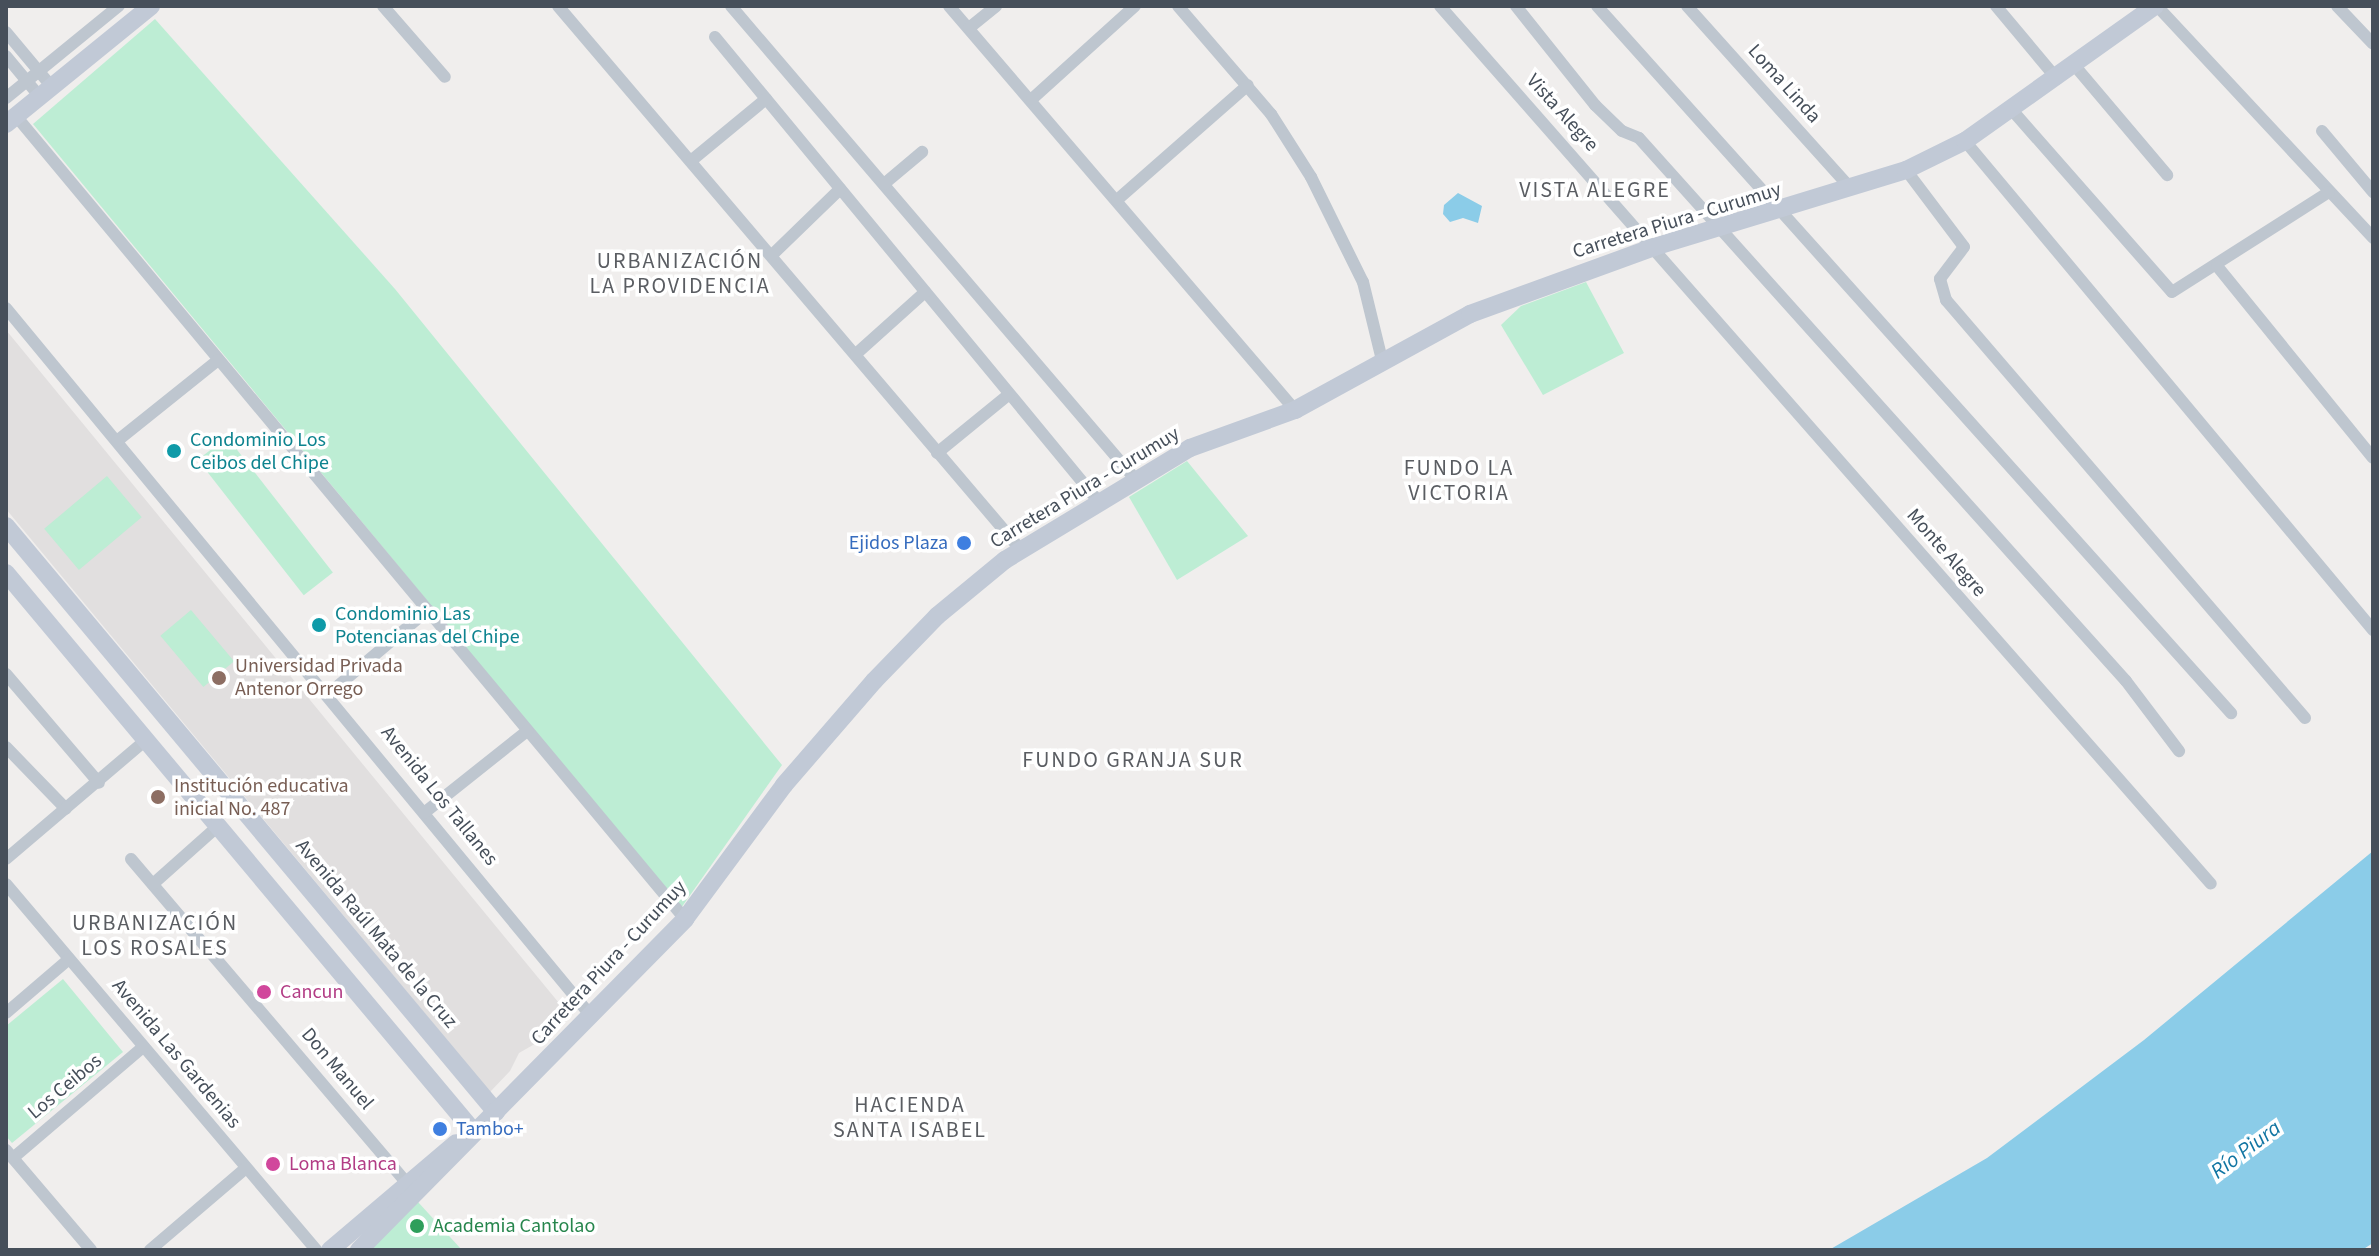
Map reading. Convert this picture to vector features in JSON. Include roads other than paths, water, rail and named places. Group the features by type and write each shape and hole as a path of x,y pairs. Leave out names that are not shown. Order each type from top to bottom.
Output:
{"main road":[{"path":"11,120 151,6"},
{"name":"Carretera Piura - Curumuy","path":"468,1138 592,1017 685,919 784,785 874,681 937,616 1021,550 1190,448 1295,410 1470,314 1654,247 1906,170 1965,141 2012,110 2153,7"},
{"name":"Avenida Raúl Mata de la Cruz","path":"6,526 496,1112"},
{"path":"6,573 276,895 468,1138 412,1189 330,1250"},
{"path":"276,895 299,876"},
{"path":"359,1250 412,1189"}],"street":[{"path":"6,98 119,6"},
{"path":"383,6 445,77"},
{"path":"558,6 1021,550"},
{"path":"731,6 1136,480"},
{"path":"949,6 1032,99 1295,410"},
{"path":"969,28 996,6"},
{"path":"1032,99 1135,6"},
{"path":"1178,6 1248,85 1279,127 1335,221 1363,282 1382,360"},
{"name":"Vista Alegre","path":"1440,6 1654,247"},
{"path":"1516,6 1595,105 1622,131 1639,138 1715,227 2126,681 2179,751"},
{"path":"1597,6 2231,713"},
{"name":"Loma Linda","path":"1687,6 1851,189"},
{"path":"1996,6 2057,79"},
{"path":"2337,6 2373,44"},
{"path":"2153,7 2373,238"},
{"path":"6,32 39,71 46,92"},
{"path":"715,37 1099,502"},
{"path":"6,56 27,81 46,92"},
{"path":"2075,66 2167,175"},
{"path":"1117,200 1248,85"},
{"path":"692,160 766,99"},
{"path":"2012,110 2167,290 2177,292 2329,192"},
{"path":"11,120 218,360 685,919"},
{"path":"2322,131 2373,192"},
{"path":"1965,141 2373,630"},
{"path":"884,184 922,152"},
{"path":"1906,170 1964,247 1940,279 1946,300 2305,718"},
{"path":"772,255 840,189"},
{"name":"Monte Alegre","path":"1654,247 2211,884"},
{"path":"2217,266 2373,458"},
{"path":"856,354 925,292"},
{"name":"Avenida Los Tallanes","path":"6,308 592,1017"},
{"path":"117,441 218,360"},
{"path":"937,453 1008,395"},
{"path":"327,695 428,610"},
{"path":"6,674 99,783"},
{"path":"424,813 527,731"},
{"path":"6,859 146,740"},
{"path":"6,747 66,809"},
{"path":"153,884 218,826"},
{"name":"Don Manuel","path":"131,859 412,1189"},
{"name":"Avenida Las Gardenias","path":"6,884 316,1250"},
{"path":"6,1013 69,959"},
{"name":"Los Ceibos","path":"10,1154 143,1047"},
{"path":"10,1154 91,1250"},
{"path":"150,1250 246,1168"}],"water":[{"path":"1458,193 1482,206 1478,223 1463,218 1450,222 1443,214 1444,205"},
{"name":"Río Piura","path":"2373,851 2373,1243 2362,1250 1829,1250 1987,1158 2144,1040"}],"place":[{"name":"Condominio Los Ceibos del Chipe","path":"174,451"},
{"name":"Ejidos Plaza","path":"964,543"},
{"name":"Condominio Las Potencianas del Chipe","path":"319,625"},
{"name":"Universidad Privada Antenor Orrego","path":"219,678"},
{"name":"Institución educativa inicial No. 487","path":"158,797"},
{"name":"Cancun","path":"264,992"},
{"name":"Tambo+","path":"440,1129"},
{"name":"Loma Blanca","path":"273,1164"},
{"name":"Academia Cantolao","path":"417,1226"}],"district":[{"name":"VISTA ALEGRE","path":"1595,191"},
{"name":"URBANIZACIÓN LA PROVIDENCIA","path":"680,274"},
{"name":"FUNDO LA VICTORIA","path":"1459,480"},
{"name":"FUNDO GRANJA SUR","path":"1133,761"},
{"name":"URBANIZACIÓN LOS ROSALES","path":"155,936"},
{"name":"HACIENDA SANTA ISABEL","path":"910,1118"}]}
